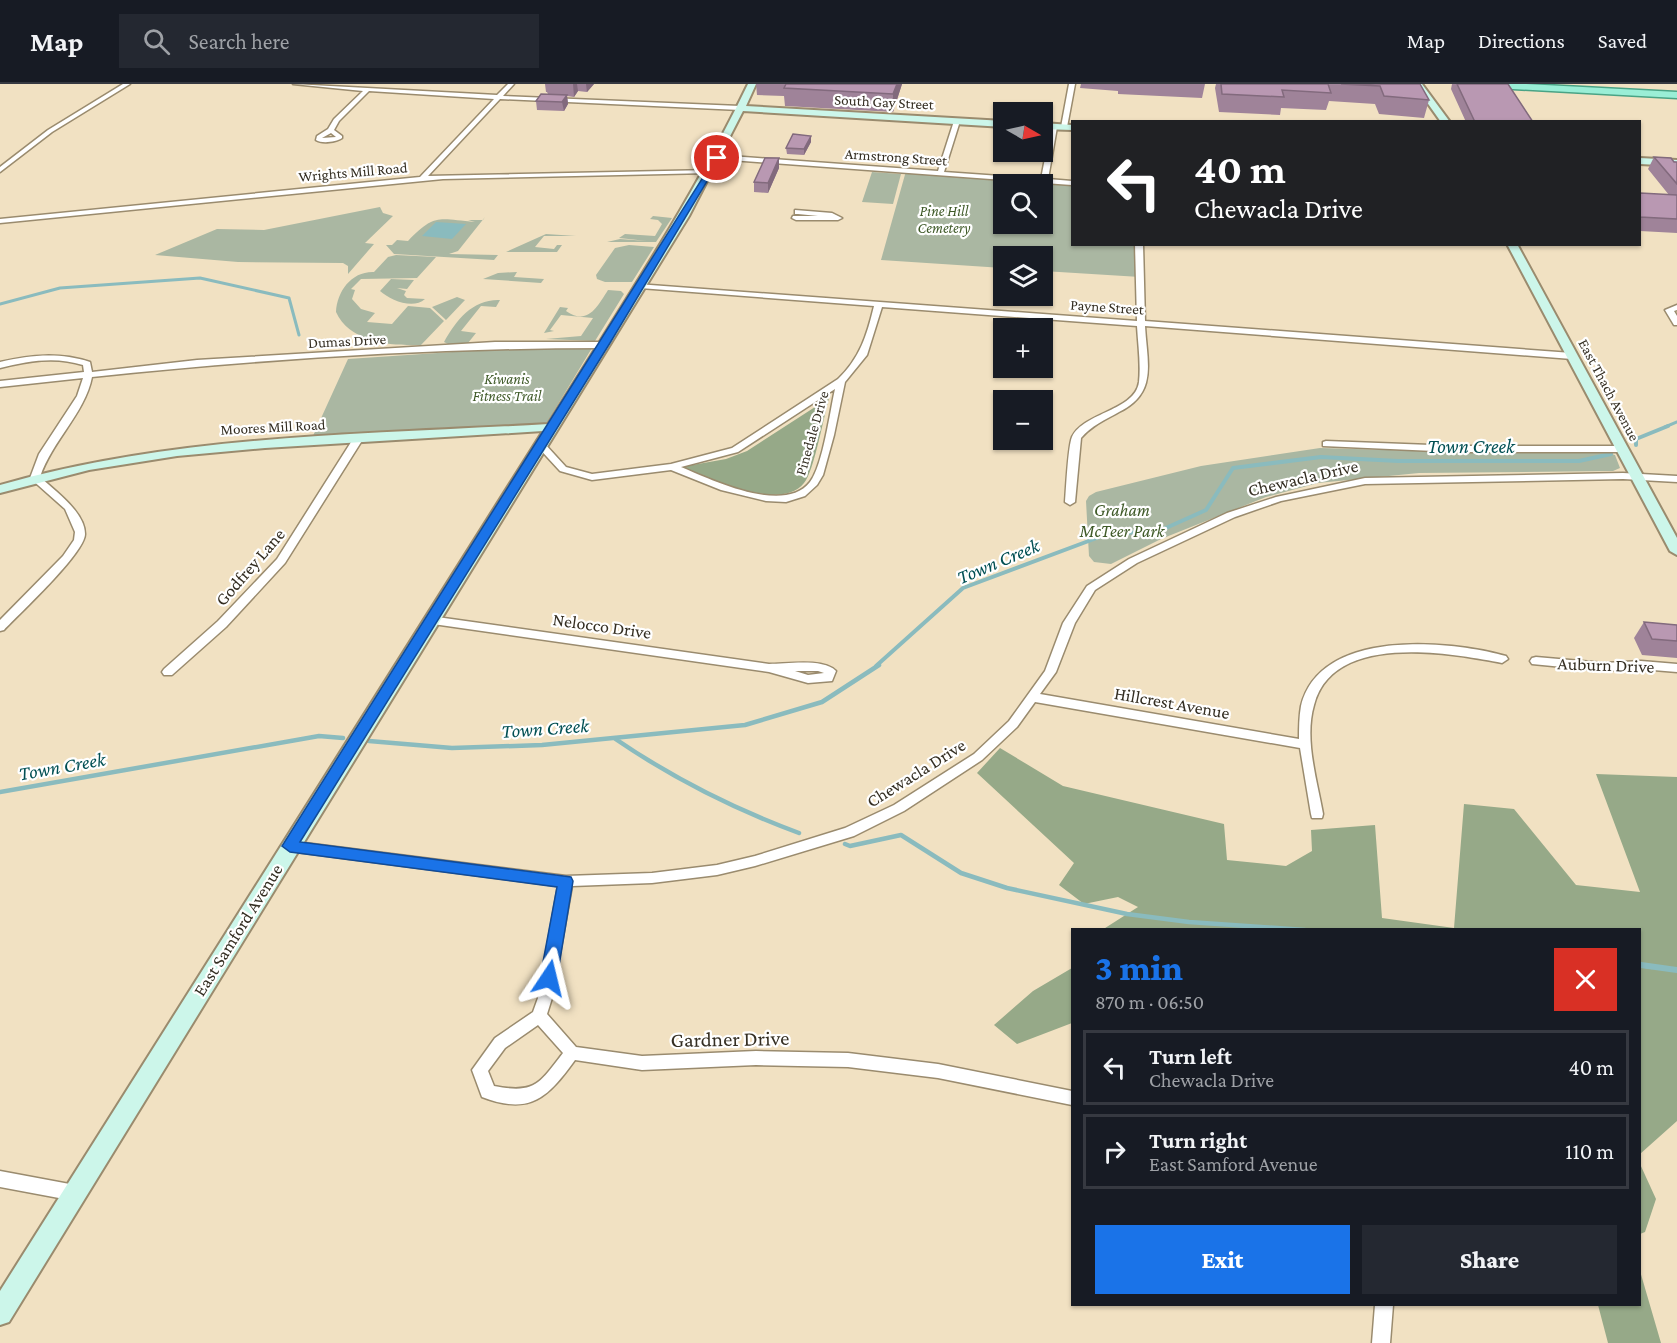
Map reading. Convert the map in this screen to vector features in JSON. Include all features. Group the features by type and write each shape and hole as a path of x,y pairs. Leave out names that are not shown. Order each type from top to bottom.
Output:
{"main road":[{"path":"1478,84 1677,93"},
{"path":"1554,84 1677,93"}],"street":[{"path":"0,170 50,131 127,84"},
{"name":"South Gay Street","path":"296,84 367,90 740,108 993,123"},
{"path":"422,179 511,84"},
{"name":"East Samford Avenue","path":"0,1313 430,620 604,345 710,171 752,84"},
{"path":"1045,174 1054,126 1068,127 1072,84"},
{"path":"1418,84 1445,120"},
{"path":"331,130 336,120 367,90"},
{"path":"940,174 957,121"},
{"name":"Armstrong Street","path":"717,158 993,178"},
{"path":"1641,161 1677,163"},
{"name":"Wrights Mill Road","path":"0,221 484,174 710,171"},
{"name":"Armstrong Street","path":"1053,182 1071,183"},
{"path":"1070,502 1074,445 1080,432 1095,420 1132,402 1138,397 1143,384 1139,246"},
{"name":"East Thach Avenue","path":"1513,246 1677,551"},
{"name":"Payne Street","path":"640,286 1572,356"},
{"name":"Pinedale Drive","path":"541,445 563,469 592,477 625,475 671,467 735,450 841,381 861,361 879,304"},
{"path":"1677,308 1669,310 1677,323"},
{"name":"Dumas Drive","path":"0,384 197,363 495,345 604,345"},
{"path":"0,365 21,360 60,357 87,364 91,374 86,390 44,454 35,478 69,508 80,531 79,540 67,558 0,627"},
{"name":"Pinedale Drive","path":"671,467 765,499 793,497 805,492 817,478 841,381"},
{"name":"Moores Mill Road","path":"0,489 35,478 148,454 215,446 553,427"},
{"name":"Godfrey Lane","path":"168,672 222,624 280,561 358,439"},
{"path":"1326,444 1457,449 1621,449"},
{"name":"Chewacla Drive","path":"290,846 566,881 652,878 717,870 813,846 899,808 978,757 1013,724 1033,698 1050,672 1069,623 1091,588 1133,561 1231,515 1279,498 1365,481 1637,476 1677,479"},
{"name":"Nelocco Drive","path":"430,620 769,668"},
{"path":"1317,814 1305,744 1310,696 1324,676 1344,662 1371,652 1403,648 1462,651 1502,659"},
{"name":"Auburn Drive","path":"1536,661 1604,667 1641,664 1677,668"},
{"name":"Hillcrest Avenue","path":"1033,698 1305,744"},
{"path":"540,1016 572,1053 541,1092 515,1098 488,1092 480,1070 500,1043 540,1016 566,881"},
{"name":"Gardner Drive","path":"572,1053 642,1063 756,1058 848,1060 938,1071 1071,1098"},
{"path":"0,1179 75,1192"},
{"path":"1381,1343 1383,1306"}],"green space":[{"name":"Pine Hill Cemetery","path":"906,171 993,177 993,234 1053,234 1053,182 1071,183 1071,246 1139,246 1140,277 1053,272 1053,246 993,246 993,267 881,260"},
{"path":"872,172 901,174 893,204 862,202"},
{"path":"380,207 383,213 393,216 365,243 374,244 348,274 348,266 343,263 238,262 155,255 217,229 264,230"},
{"path":"653,216 672,218 656,242 607,242 620,239 647,241 619,238 625,234 655,236 662,224 658,220 650,219"},
{"path":"438,220 475,222 468,220 483,220 458,251 449,254 498,255 494,260 394,254 386,245 392,245 397,240 408,241 425,226"},
{"path":"546,234 576,236 544,236 535,247 554,249 557,245 562,245 557,252 506,252"},
{"path":"629,245 654,247 632,282 605,282 597,279 596,275 615,248"},
{"path":"396,255 436,257 417,278 361,279 351,289 355,290 352,299 361,309 375,313 367,322 392,324 408,306 430,308 444,321 421,345 397,345 361,336 342,322 336,312 339,297 347,284 359,275 374,272 388,257"},
{"path":"517,272 514,277 544,279 541,283 483,279 498,273"},
{"path":"391,279 414,280 407,289 397,288 406,291 404,295 407,298 425,299 408,304 390,298 380,291"},
{"path":"608,290 621,291 624,294 595,341 546,339 581,336 593,318 561,315 550,330 554,331 544,333 560,307 568,308 566,311 574,315 586,315 596,308"},
{"path":"457,297 465,300 446,320 432,307"},
{"path":"500,300 496,307 481,306 461,331 476,333 468,343 448,344 444,342 460,318 467,312 482,303"},
{"name":"Kiwanis Fitness Trail","path":"592,348 546,424 312,438 348,359 497,349"},
{"path":"829,398 808,477 793,491 779,495 762,494 726,484 681,467 726,459 747,451"},
{"name":"Graham McTeer Park","path":"1320,448 1458,452 1600,450 1615,455 1620,468 1613,471 1419,473 1318,483 1266,497 1161,539 1111,564 1094,562 1089,556 1086,501 1096,492 1201,466"},
{"path":"1000,748 1063,786 1224,824 1227,860 1286,866 1312,851 1311,830 1375,825 1382,918 1454,928 1105,928 1138,907 1118,897 1084,904 1059,885 1074,863 977,773"},
{"path":"1596,774 1677,777 1677,1121 1641,1153 1641,928 1454,928 1464,804 1514,809 1576,885 1640,892"},
{"path":"1071,969 1071,1023 1017,1044 994,1025 1033,991"},
{"path":"1641,1166 1656,1199 1645,1232 1641,1234"},
{"path":"1641,1274 1661,1343 1608,1343 1598,1306 1641,1306"}],"water":[{"path":"436,222 466,224 452,239 422,236"}],"building":[{"path":"786,84 897,84 893,94 784,88"},
{"path":"1221,84 1328,84 1331,93 1282,90 1284,97 1222,94"},
{"path":"1341,84 1420,84 1429,100 1384,96 1380,86"},
{"path":"1457,84 1508,84 1532,120 1474,120"},
{"path":"541,94 567,95 562,102 536,101"},
{"path":"793,134 811,136 804,149 786,148"},
{"path":"1654,157 1671,158 1677,162 1677,184"},
{"path":"765,158 779,158 768,183 754,182"},
{"path":"1641,193 1677,195 1677,219 1641,217"},
{"path":"1644,622 1677,625 1677,641 1652,639"}],"waterway":[{"path":"0,304 60,288 200,278 289,298 299,335"},
{"name":"Town Creek","path":"1665,427 1677,422"},
{"name":"Town Creek","path":"1636,445 1636,439 1668,426"},
{"name":"Town Creek","path":"876,666 963,588 1110,533 1157,532 1206,510 1233,468 1321,457 1398,461 1579,461 1611,454"},
{"name":"Town Creek","path":"369,741 452,748 542,745 745,725 822,702 879,665"},
{"name":"Town Creek","path":"0,792 319,736 343,738"},
{"path":"614,738 703,791 751,814 799,833"},
{"path":"845,844 850,846 901,835 961,873 1007,888 1127,914 1189,922 1276,928"},
{"path":"1641,965 1652,967"},
{"path":"1641,965 1677,970"}],"route":[{"path":"549,978 566,881 520,877 290,846 684,216 717,158"}]}
